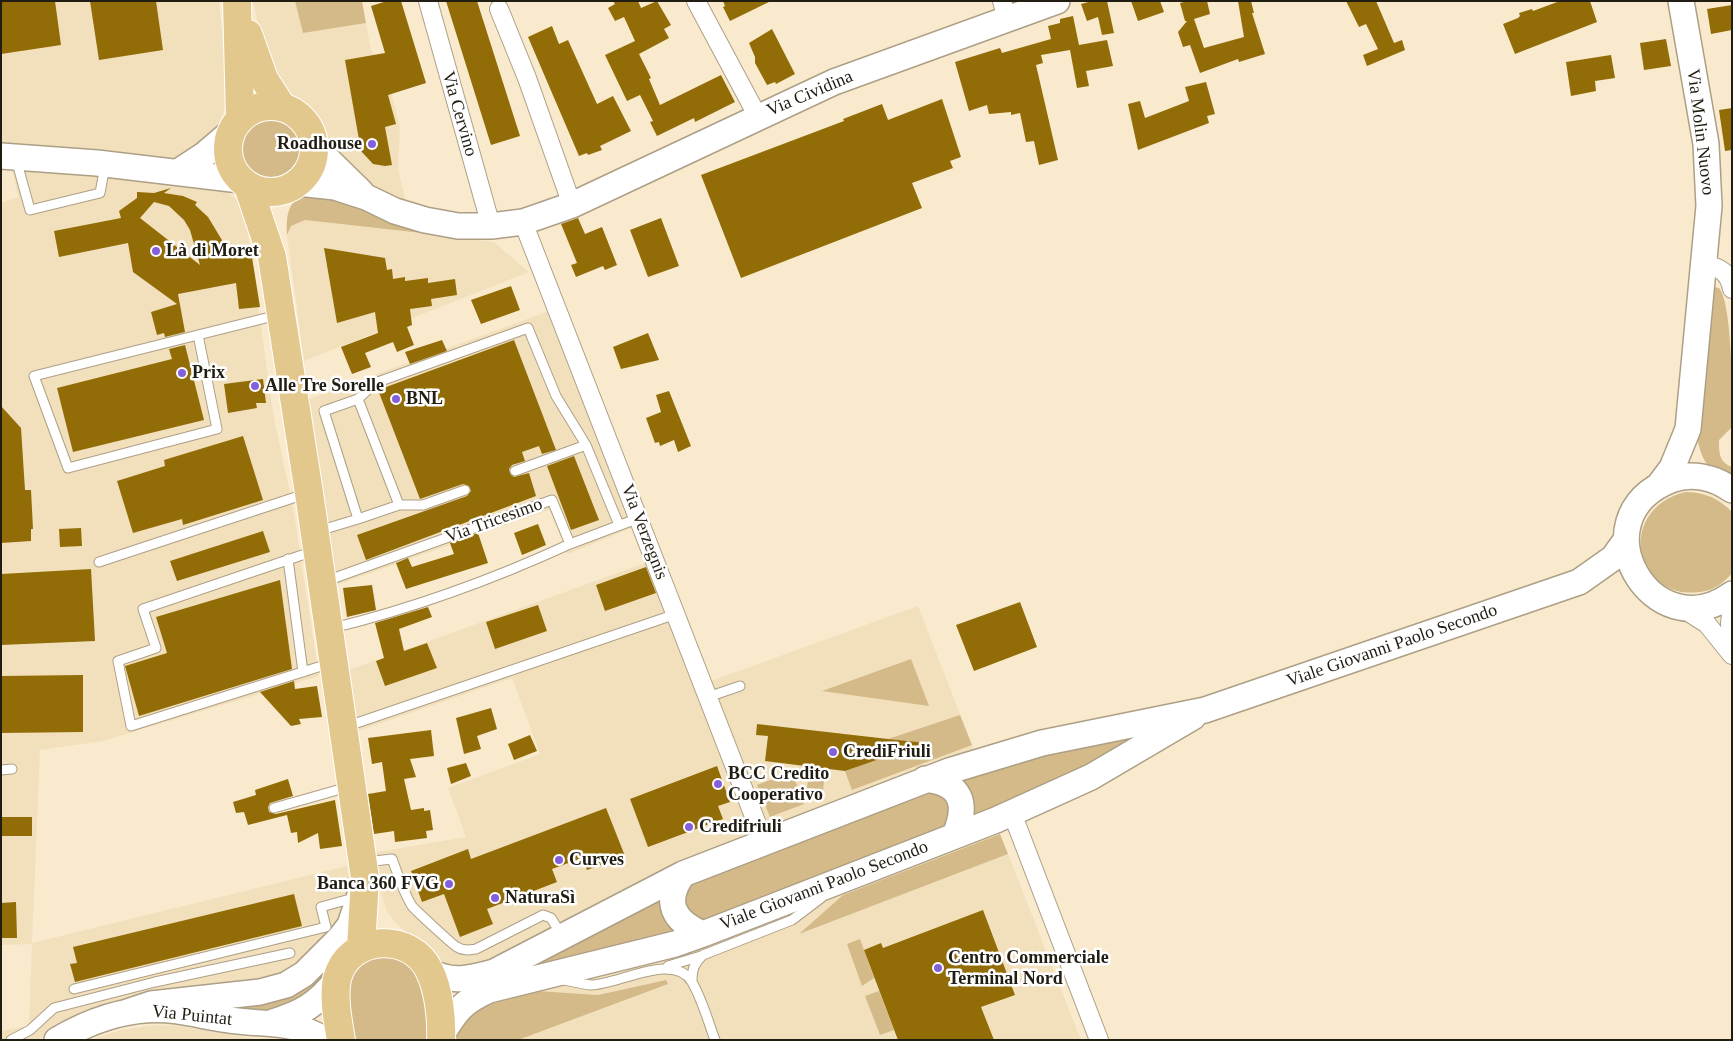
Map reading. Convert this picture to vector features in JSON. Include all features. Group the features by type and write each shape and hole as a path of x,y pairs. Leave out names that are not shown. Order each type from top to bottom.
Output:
{"main road":[{"name":"Via Cividina","path":"290,187 335,187 366,197 395,211 424,220 458,226 491,226 523,222 572,205 834,82 1005,10 1057,1"},
{"name":"Via Molin Nuovo","path":"1660,484 1676,461 1688,429 1705,264 1710,186 1706,144 1681,1"},
{"path":"238,6 264,79 282,107"},
{"path":"238,6 235,125 228,154 234,171 244,183 272,257 309,493 332,663 364,870 389,942"},
{"path":"178,172 204,155 250,110 263,106 282,107 304,120 311,132 314,146 310,167 290,187 272,257"},
{"name":"Via Cividina","path":"314,146 330,164 366,197"},
{"path":"8,156 178,172 244,183 265,192 290,187"},
{"name":"Via Molin Nuovo","path":"1688,429 1696,461 1707,478"},
{"path":"1731,489 1707,478 1690,476 1675,478 1660,484 1644,496 1633,512 1626,540 1631,566 1645,588 1667,603 1679,607 1704,607 1715,604 1732,594"},
{"name":"Viale Giovanni Paolo Secondo","path":"430,971 437,976 451,979 477,977 494,972 683,874 925,779 976,761 1042,743 1205,710 1579,582 1613,558 1626,540"},
{"name":"Viale Giovanni Paolo Secondo","path":"1579,582 1616,581 1645,588"},
{"name":"Viale Giovanni Paolo Secondo","path":"441,1038 456,1011 465,1002 490,990 539,976 675,944 703,945 854,874 1012,813 1091,776 1205,710"},
{"path":"925,779 937,780 950,786 959,796 963,808 962,820 956,835"},
{"path":"361,948 364,870"},
{"path":"122,1002 151,1004 260,992 290,982 323,957 350,925 358,906 364,870"},
{"path":"683,874 674,886 673,907 680,922 703,945"},
{"path":"341,1040 336,981 343,963 361,948 374,943 389,942 404,946 420,958 430,971 435,988 441,1038"},
{"name":"Via Puintat","path":"272,1022 298,1014 308,1008 324,995 336,981"},
{"name":"Via Puintat","path":"57,1040 84,1026 122,1002 237,1021 272,1022 304,1029 326,1040"}],"street":[{"name":"Via Cervino","path":"428,1 491,226"},
{"path":"696,1 758,117"},
{"path":"499,9 572,205"},
{"name":"Via Verzegnis","path":"523,222 764,842"},
{"path":"1705,264 1725,271 1732,289"},
{"path":"1732,604 1730,624 1732,641"},
{"path":"1679,607 1707,624 1732,655"},
{"path":"1012,813 1099,1040"}],"lane":[{"path":"8,156 30,210 100,193 106,164"},
{"path":"198,335 217,429 68,468 34,376 198,335 282,314"},
{"path":"358,519 324,411 358,400 375,383 528,328 556,396 586,445 619,525"},
{"path":"358,400 399,504"},
{"path":"515,471 586,445"},
{"path":"332,663 131,726 118,661 160,647 143,609 288,560 316,541 358,519 399,504 423,505 464,490"},
{"path":"99,562 309,493"},
{"name":"Via Tricesimo","path":"321,583 552,500 570,544"},
{"path":"328,629 383,616 524,565 570,544 639,518"},
{"path":"288,560 303,672"},
{"path":"284,611 294,608"},
{"path":"343,728 676,614"},
{"path":"708,697 740,686"},
{"path":"1,770 12,769"},
{"path":"274,808 351,786"},
{"path":"74,989 326,927 321,907 350,898 364,870 392,859 414,908 456,947 466,950 476,949 542,916 551,918 562,936"},
{"path":"660,969 703,945"},
{"path":"703,945 692,970 692,981 715,1040"},
{"path":"11,1040 30,1030 54,1008 122,1002 290,953"},
{"path":"539,976 592,985 660,969 675,969 684,973 692,981"}],"shaded area":[{"path":"1,1 219,1 227,84 224,112 217,128 212,136 178,158 162,161 1,145"},
{"path":"253,1 295,1 303,33 366,23 371,50 388,80 400,127 398,169 407,206 374,190 327,145 312,112 286,94 264,52"},
{"path":"295,1 362,1 366,23 303,33"},
{"path":"271,119 282,121 295,132 300,148 298,159 287,172 271,177 260,175 247,164 242,148 244,137 255,124"},
{"path":"11,165 225,190 239,202 246,218 273,413 293,507 319,676 103,741 40,750 32,943 347,866 351,890 349,912 287,978 64,1024 38,1040 1,1040 1,1031 29,1026 32,944 1,945 1,203 18,197"},
{"path":"328,191 386,220 421,233 305,220 291,226 287,235 288,214 294,201 307,194"},
{"path":"305,220 494,242 529,272 304,361 287,235 291,226"},
{"path":"1714,287 1719,288 1724,298 1729,332 1732,375 1732,427 1719,440 1719,445 1722,460 1732,467 1732,480 1717,473 1708,465 1704,460 1697,438"},
{"path":"549,311 634,527 568,554 549,510 334,586 309,399"},
{"path":"1685,492 1699,493 1711,497 1722,503 1732,512 1732,573 1718,586 1700,592 1678,591 1660,583 1648,569 1642,552 1642,534 1649,516 1663,502"},
{"path":"648,562 752,831 751,836 485,970 449,970 395,922 387,911 376,879 372,853 466,837 448,788 540,754 512,678 355,732 346,671"},
{"path":"918,606 974,750 776,828 767,826 761,817 711,681"},
{"path":"911,659 929,706 822,691"},
{"path":"960,715 972,745 852,790 845,771 924,744 888,739"},
{"path":"1156,727 1159,731 968,822 952,783 991,768"},
{"path":"792,772 804,804 770,817 757,785"},
{"path":"809,772 825,774 823,790 807,788"},
{"path":"932,792 945,798 951,805 951,825 701,922 685,909 685,894 695,882"},
{"path":"1000,834 1008,854 799,934 843,895"},
{"name":"Centro Commerciale Terminal Nord","path":"1008,854 1081,1040 518,1040 668,984 666,980 598,995 538,991 625,969 709,944 843,895 801,933"},
{"path":"666,894 681,931 523,971"},
{"path":"860,939 874,978 862,986 847,944"},
{"path":"372,952 412,962 424,986 430,1040 351,1040 345,992 350,969"},
{"path":"330,962 324,983 281,1012 242,1012 213,1002"},
{"path":"666,980 668,984 518,1040 456,1040 458,1031 472,1012 483,1006 538,991 598,995"},
{"path":"879,991 894,1030 880,1035 865,996"},
{"path":"154,1025 178,1026 261,1040 91,1040 120,1030"}],"building":[{"path":"1,1 55,1 61,45 1,54"},
{"path":"90,1 156,1 163,50 99,60"},
{"path":"387,1 401,1 426,83 388,95 396,124 385,127 392,165 385,166 373,164 361,151 345,60 385,53 371,6"},
{"path":"446,1 477,1 520,136 491,145"},
{"path":"613,1 638,1 641,8 657,1 671,25 664,29 669,38 639,54 651,78 649,79 660,105 721,75 735,102 695,122 694,118 657,136 650,122 653,121 640,95 627,101 605,55 635,41 624,17 615,21 608,8 615,4"},
{"path":"723,1 771,1 730,21 723,7 725,6"},
{"path":"1092,1 1107,1 1114,33 1102,35 1098,17 1087,21 1081,4"},
{"path":"1131,1 1160,1 1164,12 1138,21"},
{"path":"1207,1 1210,14 1194,19 1204,48 1244,37 1238,1 1251,1 1254,13 1252,13 1265,54 1239,62 1238,59 1200,73 1190,45 1183,47 1178,32 1187,21 1185,21 1180,3"},
{"path":"1346,1 1376,1 1394,43 1402,40 1405,50 1367,66 1363,55 1378,49 1366,24 1359,27"},
{"path":"1560,1 1590,1 1597,22 1515,54 1503,24 1518,18 1520,16 1519,13 1532,9 1533,11"},
{"path":"1732,5 1732,30 1711,34 1707,9"},
{"path":"1073,16 1079,45 1107,40 1113,66 1086,71 1089,86 1077,88 1070,50 1041,55 1043,63 1036,65 1058,160 1039,165 1034,141 1026,142 1020,113 1011,115 1011,112 989,114 987,105 969,111 955,62 1000,48 1002,53 1051,39 1048,26 1060,23 1060,19"},
{"path":"552,26 559,44 568,40 597,104 613,96 631,131 600,146 602,150 588,155 587,153 579,156 528,37"},
{"path":"772,29 795,74 776,84 775,82 767,85 755,63 755,57 749,43"},
{"path":"1666,39 1671,66 1644,70 1640,43"},
{"path":"1611,55 1615,78 1595,81 1596,91 1571,96 1566,62"},
{"path":"1206,82 1215,114 1207,116 1209,123 1138,150 1128,104 1140,101 1145,118 1189,101 1185,87"},
{"path":"942,99 961,157 950,161 953,168 912,183 922,208 741,278 701,175 844,121 843,119 882,104 888,120"},
{"path":"1732,108 1732,150 1725,151 1719,110"},
{"name":"Là di Moret","path":"171,188 164,193 183,196 197,202 195,205 208,217 231,255 251,251 260,307 239,309 236,283 178,294 185,332 165,337 164,333 157,335 151,312 177,304 133,272 128,243 59,257 54,231 121,218 119,211 137,198 137,192 154,193","holes":["154,202 169,206 184,220 190,230 200,265 140,218"]},
{"path":"578,218 585,234 602,227 617,265 605,270 603,266 576,277 571,265 577,263 561,224"},
{"path":"661,218 679,266 648,277 630,230"},
{"path":"324,248 385,258 387,270 392,269 393,279 405,277 405,281 428,278 428,283 455,279 457,295 431,299 432,306 410,309 412,325 407,327 414,345 397,352 393,342 365,353 371,367 352,374 341,347 378,333 375,312 337,323"},
{"path":"511,286 520,310 481,324 471,300"},
{"path":"648,333 659,360 621,369 613,347"},
{"path":"442,340 447,351 410,364 405,352"},
{"path":"514,340 556,450 542,454 539,446 522,452 525,461 512,465 509,469 514,477 529,473 536,496 366,560 357,535 467,496 471,491 469,486 463,484 420,499 378,390"},
{"path":"185,345 204,420 73,452 57,388 172,359 169,349"},
{"path":"263,379 266,403 256,403 257,408 228,413 224,384"},
{"path":"669,391 691,446 678,452 674,440 660,446 659,442 655,443 646,418 661,412 656,395"},
{"path":"1,406 21,428 25,490 31,490 33,529 31,529 31,541 1,543"},
{"path":"243,436 263,500 183,525 182,519 133,533 117,481 165,466 164,460"},
{"path":"574,456 599,520 571,530 547,466"},
{"path":"538,524 546,545 522,555 514,533"},
{"path":"81,528 82,546 60,547 59,529"},
{"path":"263,531 270,552 177,581 170,561"},
{"path":"478,533 488,563 406,589 396,563 408,558 412,567 454,554 450,543"},
{"path":"646,567 656,593 605,611 596,585"},
{"path":"91,569 95,641 1,645 1,574"},
{"path":"280,580 292,669 139,716 125,666 167,653 156,617"},
{"path":"372,585 376,610 347,617 343,588"},
{"path":"1020,602 1037,647 974,671 956,625"},
{"path":"538,605 547,631 495,649 486,622"},
{"path":"428,607 432,617 399,629 404,651 427,643 437,668 385,686 376,661 384,658 375,623"},
{"path":"83,675 83,732 1,733 1,676"},
{"path":"294,681 295,689 317,686 322,717 299,719 301,724 291,726 260,692"},
{"path":"491,708 497,729 477,736 481,749 464,754 456,718"},
{"name":"CrediFriuli","path":"757,724 926,743 845,771 765,761 768,736 756,735"},
{"path":"431,730 434,756 410,759 416,777 404,779 411,810 424,808 424,811 430,810 433,830 426,831 427,838 395,842 394,831 374,834 368,794 386,791 382,762 372,764 368,738"},
{"path":"530,735 537,751 514,760 508,744"},
{"path":"466,763 471,776 451,784 447,768"},
{"path":"717,766 730,802 718,806 723,819 648,847 630,799"},
{"path":"288,779 293,796 270,803 268,807 269,812 276,814 335,800 342,846 320,849 318,833 298,843 297,832 291,833 287,815 248,825 244,812 236,813 233,802 256,795 255,790"},
{"path":"606,808 625,856 587,870 582,858 552,869 557,882 487,909 493,924 460,937 444,894 422,902 411,871 468,849 471,859"},
{"path":"1,817 32,817 32,836 1,836"},
{"path":"294,894 302,926 75,982 70,964 77,963 73,947"},
{"path":"16,902 17,938 1,938 1,903"},
{"name":"Centro Commerciale Terminal Nord","path":"983,910 1015,995 981,1007 994,1040 898,1040 864,950 881,943 883,948"}],"place":[{"name":"Roadhouse","path":"372,144"},
{"name":"Là di Moret","path":"156,251"},
{"name":"Prix","path":"182,373"},
{"name":"Alle Tre Sorelle","path":"255,386"},
{"name":"BNL","path":"396,399"},
{"name":"CrediFriuli","path":"833,752"},
{"name":"BCC Credito Cooperativo","path":"718,784"},
{"name":"Credifriuli","path":"689,827"},
{"name":"Curves","path":"559,860"},
{"name":"Banca 360 FVG","path":"449,884"},
{"name":"NaturaSì","path":"495,898"},
{"name":"Centro Commerciale Terminal Nord","path":"938,968"}]}
